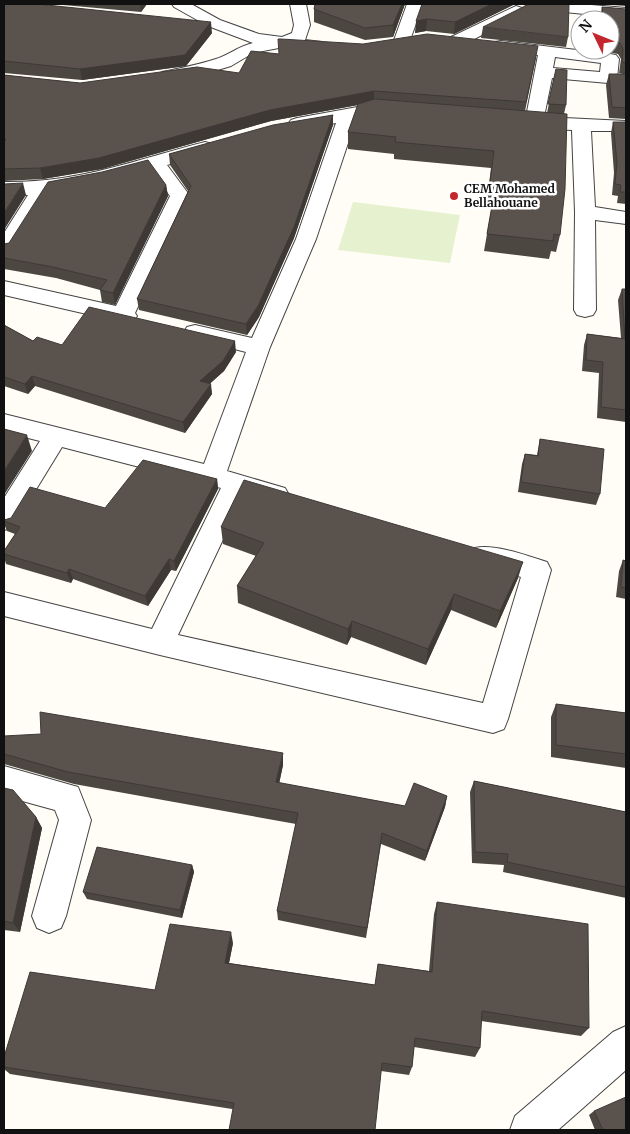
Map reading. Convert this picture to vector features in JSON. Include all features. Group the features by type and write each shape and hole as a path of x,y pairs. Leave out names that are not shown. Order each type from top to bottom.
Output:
{"street":[{"path":"180,4 214,23 256,40 332,47"},
{"path":"153,78 188,73 225,62 248,49 281,43 299,36 302,25 298,4"},
{"path":"401,43 414,4"},
{"path":"455,42 531,4 626,13"},
{"path":"178,23 214,23"},
{"path":"436,40 610,59 608,78 544,72"},
{"path":"534,122 547,51"},
{"path":"279,127 348,115 374,108 411,112"},
{"path":"160,643 224,480 259,347 306,239 348,115"},
{"path":"515,120 581,126 626,126"},
{"path":"581,126 585,212 585,310"},
{"path":"4,188 44,188 104,176 218,144"},
{"path":"4,288 133,318 180,196 155,162"},
{"path":"4,249 44,188"},
{"path":"585,212 626,218"},
{"path":"172,327 259,347"},
{"path":"4,423 224,480 301,503"},
{"path":"4,520 56,436"},
{"path":"4,604 160,643 493,719 537,570 462,549"},
{"path":"4,781 67,798 75,820 49,916"},
{"path":"529,1130 626,1045"}],"green space":[{"path":"353,202 460,215 450,263 338,250"}],"building":[{"path":"4,4 37,4 211,22 185,55 80,69 4,61"},
{"path":"315,4 402,4 393,25 365,28 314,9"},
{"path":"422,4 492,4 455,22 427,19 416,21"},
{"path":"529,4 569,4 568,37 483,27"},
{"path":"602,7 626,9 626,63 622,62 620,10 602,10"},
{"path":"427,34 538,46 526,102 374,91 270,110 99,158 40,168 4,169 4,142 6,139 4,139 4,75 80,83 197,67 239,73 251,51 279,54 278,39 363,44"},
{"path":"556,69 567,70 566,105 548,104"},
{"path":"609,74 626,74 626,108 612,107"},
{"path":"375,99 567,114 565,189 560,235 554,234 553,241 487,234 496,183 490,182 494,151 395,142 396,137 348,132 358,104"},
{"path":"333,115 294,227 258,306 246,324 137,299 191,186 169,154 273,125"},
{"path":"613,122 626,122 626,192 620,192 621,185 615,184 617,162"},
{"path":"148,160 166,185 113,293 100,290 107,280 4,258 4,244 9,243 48,182 102,172"},
{"path":"23,183 4,213 4,184"},
{"path":"622,289 626,289 626,410 601,407 603,362 586,360 587,334 625,339"},
{"path":"89,307 235,341 223,361 200,381 211,384 183,422 32,376 25,384 4,377 4,325 33,341 37,337 62,345"},
{"path":"4,429 27,435 4,471"},
{"path":"540,439 604,449 600,494 521,482 525,454 538,456"},
{"path":"143,460 217,479 174,561 169,559 145,596 69,569 67,573 4,554 4,551 20,527 4,520 11,518 30,487 105,508"},
{"path":"244,480 523,562 500,611 454,594 428,649 352,621 348,629 237,586 264,543 221,527"},
{"path":"623,560 626,561 626,588 621,587"},
{"path":"556,704 626,713 626,754 556,745"},
{"path":"40,712 283,753 276,782 405,806 414,783 447,796 427,851 382,833 367,928 277,911 298,813 68,772 4,754 4,736 41,734"},
{"path":"474,781 626,812 626,887 507,862 508,854 475,852"},
{"path":"4,788 13,790 36,817 13,923 4,921"},
{"path":"97,847 192,865 180,910 83,892"},
{"path":"437,902 588,924 589,1028 482,1011 480,1048 415,1038 412,1067 382,1063 375,1130 229,1130 234,1103 4,1067 4,1057 30,972 155,990 170,924 231,932 225,963 375,985 378,964 432,972"},
{"path":"626,1097 626,1130 603,1130 594,1111"}],"place":[{"name":"CEM Mohamed Bellahouane","path":"454,196"}]}
